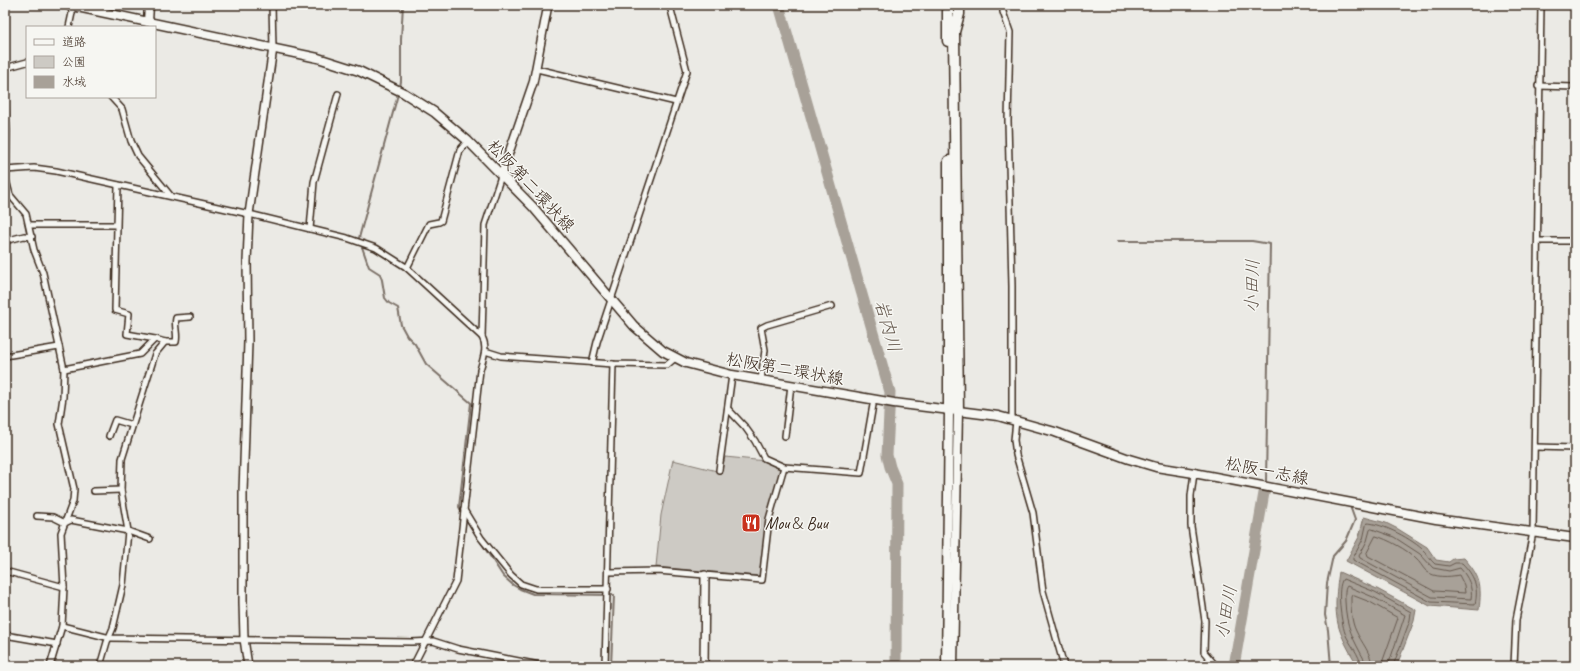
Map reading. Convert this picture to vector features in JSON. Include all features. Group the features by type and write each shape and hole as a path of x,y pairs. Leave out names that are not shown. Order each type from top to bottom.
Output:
{"highway":[{"path":"948,5 954,412"},
{"path":"954,412 954,32 959,14 959,5"}],"main road":[{"name":"松阪第二環状線","path":"70,5 273,48 341,65 396,88 434,112 468,141 533,207 642,334 675,358 686,363 732,375 954,412"},
{"path":"148,22 149,5"},
{"path":"946,666 954,412"},
{"path":"954,412 954,666"},
{"name":"松阪一志線","path":"954,412 998,416 1014,420 1055,432 1135,461 1156,467 1436,519 1575,538"}],"street":[{"path":"69,26 72,13 70,5"},
{"path":"248,666 244,640 243,492 248,342 249,214 273,48 272,5"},
{"path":"482,337 485,225 528,100 537,69 548,5"},
{"path":"1003,5 1003,12 1010,32 1008,113 1014,440 1016,455 1032,513 1044,591 1064,666"},
{"path":"1514,666 1516,620 1533,532 1538,241 1538,86 1541,5"},
{"path":"592,362 687,71 671,10"},
{"path":"5,68 26,62"},
{"path":"537,69 676,102"},
{"path":"1538,86 1575,87"},
{"path":"310,229 314,182 338,94"},
{"path":"112,98 122,109 131,141 138,156 170,195"},
{"path":"5,106 7,131 7,161 5,170 6,180 10,195 26,214 34,250 43,273 64,369 63,397 59,424 74,489 73,502 61,533 64,587 62,626 50,666"},
{"path":"407,268 429,224 440,221 460,150 468,141"},
{"path":"5,170 34,168 56,171 170,195 348,238 376,248 407,268 482,337 485,341 485,351 480,370 456,581 413,666"},
{"path":"118,185 115,310 130,314 127,334 165,342 176,342 176,318 190,317"},
{"path":"29,225 116,225"},
{"path":"5,241 24,236 32,237"},
{"path":"1538,241 1575,242"},
{"path":"761,380 765,350 761,328 832,306"},
{"path":"64,369 140,354 155,339"},
{"path":"100,666 106,642 110,638 113,628 123,585 128,532 121,490 122,459 155,354 165,342"},
{"path":"5,356 59,347"},
{"path":"485,351 501,356 613,364 667,365 675,358"},
{"path":"605,666 609,572 613,364"},
{"path":"719,470 732,375"},
{"path":"785,436 791,385"},
{"path":"728,409 748,431 764,458 784,467 861,473 873,405"},
{"path":"109,436 115,420 132,425"},
{"path":"1535,447 1575,448"},
{"path":"609,572 658,571 762,580 770,519 784,467"},
{"path":"1194,473 1191,496 1190,526 1205,621 1204,652 1216,666"},
{"path":"94,491 121,490"},
{"path":"463,514 511,575 521,584 536,589 608,591"},
{"path":"37,516 53,517 64,523"},
{"path":"64,523 71,520 128,532 150,539"},
{"path":"5,571 64,587"},
{"path":"704,666 705,575"},
{"path":"62,626 110,638 433,641 458,649 544,666"},
{"path":"5,635 57,644"}],"green space":[{"path":"725,457 766,461 780,466 781,472 760,576 656,567 661,515 673,460 721,472"}],"water":[{"path":"1364,517 1386,523 1398,529 1427,547 1436,560 1449,562 1453,559 1464,558 1474,570 1479,581 1479,610 1430,606 1346,561 1359,537"},
{"path":"1339,572 1377,589 1416,610 1414,621 1397,665 1358,666 1349,651 1337,620 1336,596"}],"waterway":[{"path":"400,88 403,5"},
{"name":"岩内川","path":"779,5 890,392 887,455 897,484 896,666"},
{"path":"359,238 398,94"},
{"name":"小田川","path":"1118,241 1252,241 1270,244 1266,481"},
{"path":"362,247 369,267 380,274 385,298 389,303 398,308 401,325 407,336 415,344 426,364 471,403 459,507 463,514"},
{"name":"小田川","path":"1234,666 1264,493"},
{"path":"1331,666 1328,630 1325,615 1327,583 1333,556 1346,541 1355,520 1350,506"},
{"path":"465,518 503,576 520,589 533,594 614,595 611,666"}],"place":[{"name":"Mou＆Buu","path":"751,523"}]}
